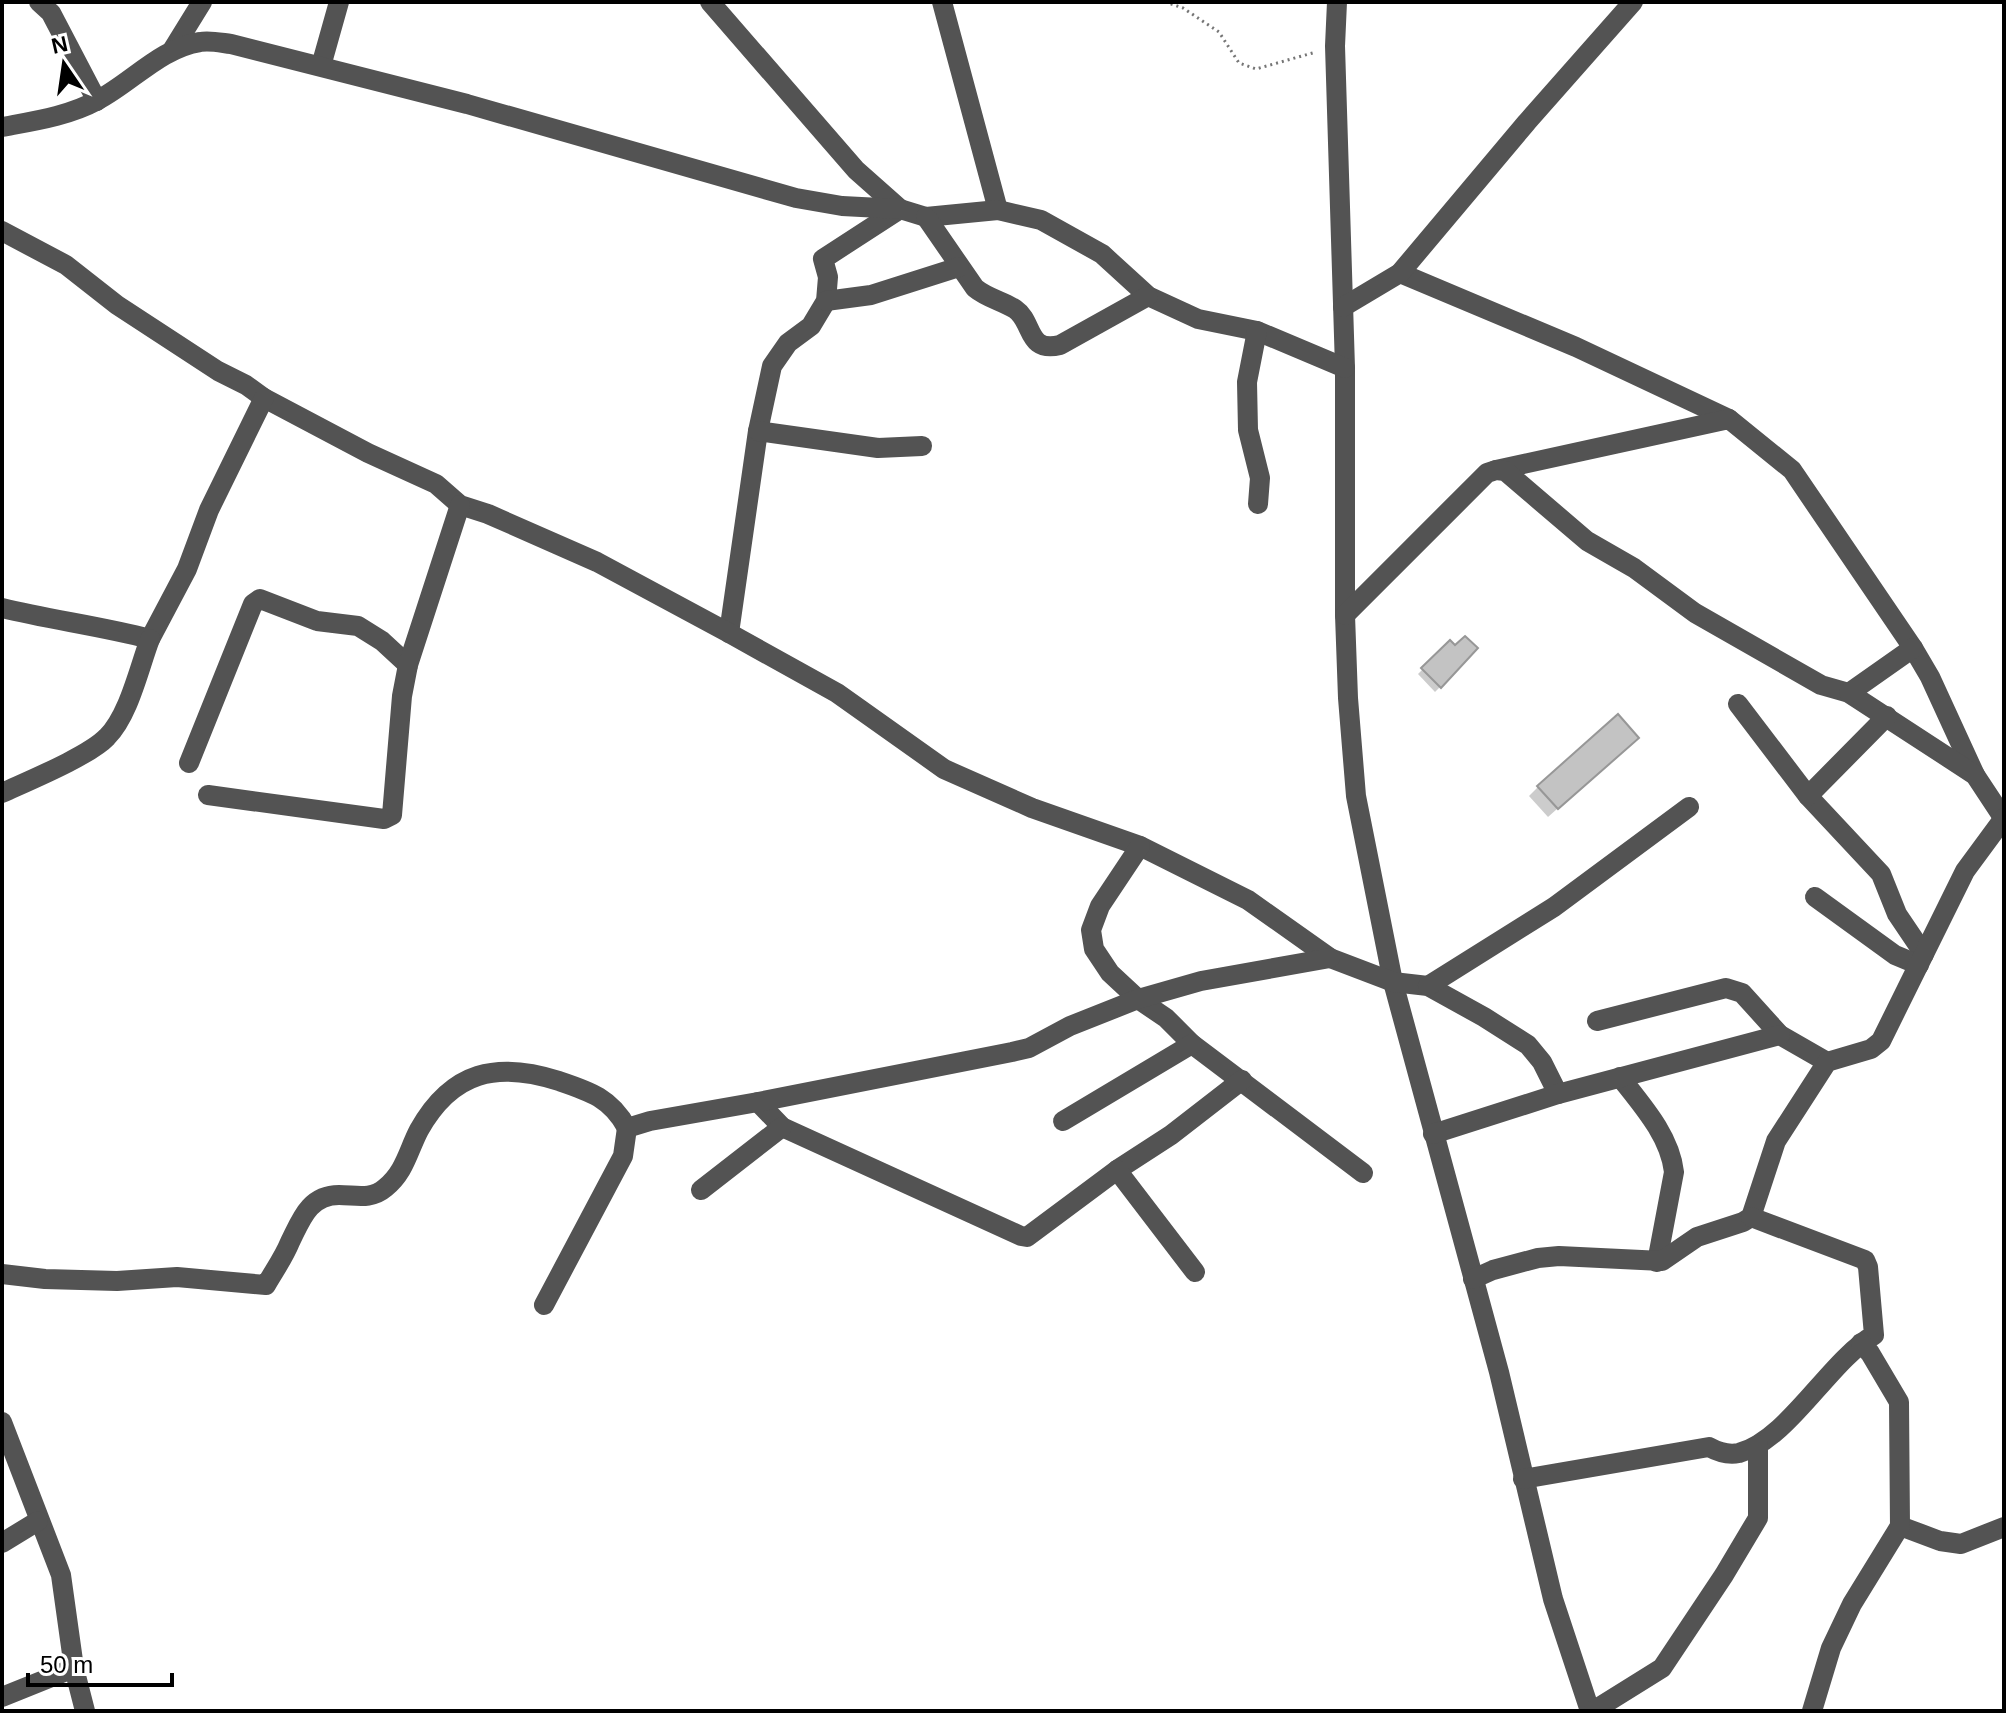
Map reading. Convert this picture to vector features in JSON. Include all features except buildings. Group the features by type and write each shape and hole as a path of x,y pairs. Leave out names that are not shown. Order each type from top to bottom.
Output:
{"street":[{"path":"39,2 51,13 97,101"},
{"path":"173,49 184,11 202,2"},
{"path":"321,66 339,2"},
{"path":"710,2 856,170 900,209"},
{"path":"942,2 998,210"},
{"path":"1337,2 1335,46 1345,368 1345,615 1356,796 1393,982 1499,1372 1553,1599 1592,1711 1662,1668 1724,1575 1758,1518 1758,1445"},
{"path":"1343,307 1400,273 1633,2"},
{"path":"2,127 41,120 97,101 135,78 173,49 202,41 231,44 467,104 796,198 842,206 900,209 926,217 998,210 1041,220 1102,254 1148,296 1198,319 1257,331 1345,368"},
{"path":"729,633 758,431 772,366 788,343 811,326 826,301 828,277 823,259 900,209"},
{"path":"926,217 975,288 986,297 1014,309 1040,344 1051,347 1060,345 1148,296"},
{"path":"2,231 66,265 117,305 264,398 368,453 436,484 460,505 488,514 597,562 729,633 837,693 944,769 1032,808 1140,846 1248,900 1330,958 1393,982 1428,986 1484,1017 1528,1045 1542,1062 1558,1094"},
{"path":"826,301 871,295 959,267"},
{"path":"1400,273 1576,347 1729,419 1792,470 1913,648 1930,677 1975,775 2004,818 1965,871 1881,1041 1871,1049 1827,1062 1776,1141 1764,1169 1751,1217"},
{"path":"1257,331 1247,382 1248,430 1260,478 1258,504"},
{"path":"2,793 108,737 131,694 150,639 174,597 209,510 264,398"},
{"path":"1345,615 1487,473 1729,419"},
{"path":"758,431 878,448 922,446"},
{"path":"1496,470 1505,471 1587,541 1634,568 1695,613 1821,685 1849,693 1975,775"},
{"path":"208,795 384,819 392,815 402,696 408,665 460,505"},
{"path":"189,763 229,658 253,604 260,599 317,621 358,626 382,641 408,665"},
{"path":"2,608 150,639"},
{"path":"1849,693 1913,648"},
{"path":"1738,704 1808,796 1881,874 1897,914 1921,959"},
{"path":"1808,796 1887,716"},
{"path":"1428,986 1554,907 1689,807"},
{"path":"1140,846 1100,906 1091,930 1094,949 1110,973 1138,999 1166,1018 1192,1044 1363,1173"},
{"path":"1815,897 1895,955 1921,959"},
{"path":"627,1128 1029,1048 1070,1026 1138,999 1201,981 1330,958"},
{"path":"1597,1021 1726,988 1742,993 1780,1035 1827,1062"},
{"path":"1433,1134 1558,1094 1780,1035"},
{"path":"1063,1121 1192,1044"},
{"path":"2,1274 117,1281 177,1277 266,1285 301,1217 317,1199 335,1195 365,1198 384,1189 404,1168 419,1130 446,1093 465,1079 501,1070 535,1073 590,1091 618,1111 627,1128 623,1156 544,1305"},
{"path":"1620,1077 1644,1108 1668,1146 1672,1159 1674,1172 1657,1262"},
{"path":"758,1102 782,1127 1021,1236 1032,1235 1242,1080"},
{"path":"701,1190 782,1127"},
{"path":"1117,1170 1195,1272"},
{"path":"1473,1279 1493,1270 1538,1258 1559,1256 1657,1262 1667,1259 1697,1237 1751,1217 1865,1260 1874,1335 1861,1343 1802,1405 1758,1445 1737,1453 1716,1451 1709,1447 1523,1479"},
{"path":"1812,1711 1831,1648 1852,1604 1900,1526 1899,1402 1861,1343"},
{"path":"2,1422 62,1581 74,1668 85,1711"},
{"path":"2,1543 38,1521"},
{"path":"1900,1526 1940,1541 1961,1544 2004,1527"},
{"path":"2,1697 74,1668"}],"path":[{"path":"1165,2 1183,8 1219,32 1239,63 1256,69 1335,46"}]}
